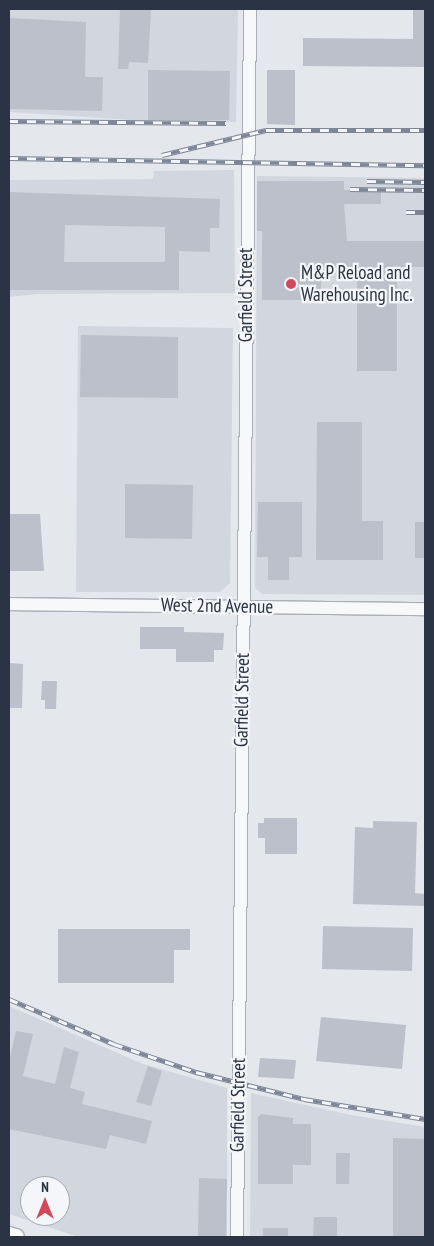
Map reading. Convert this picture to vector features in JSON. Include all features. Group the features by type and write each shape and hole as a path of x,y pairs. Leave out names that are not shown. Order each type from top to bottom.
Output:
{"main road":[{"path":"9,1235 16,1237"}],"street":[{"name":"Garfield Street","path":"237,1237 250,9"},
{"name":"West 2nd Avenue","path":"9,604 425,609"}],"shaded area":[{"path":"9,9 238,9 236,122 147,121 9,112"},
{"path":"234,170 235,293 37,294 9,297 9,180 153,179 154,171"},
{"path":"257,176 425,178 425,595 262,594 255,588"},
{"path":"78,326 233,328 230,583 220,592 76,592"},
{"path":"9,1006 143,1064 227,1088 227,1237 79,1237 46,1226 70,1226 70,1176 20,1176 20,1218 9,1214"},
{"path":"251,1093 351,1115 425,1127 425,1237 250,1237"}],"building":[{"path":"151,9 148,63 129,62 128,69 118,69 120,10"},
{"path":"413,9 425,9 425,67 303,66 303,38 413,39"},
{"path":"9,18 86,22 85,77 103,77 102,111 9,109"},
{"path":"148,70 230,71 229,120 148,120"},
{"path":"267,70 295,70 295,125 267,124"},
{"name":"M&P Reload and Warehousing Inc.","path":"257,181 344,181 344,190 381,190 381,204 344,204 347,241 425,241 425,267 397,267 397,371 357,371 357,267 321,267 321,300 262,300 262,231 257,231"},
{"path":"9,192 220,199 219,228 210,228 210,252 179,251 179,290 9,290","holes":["65,225 165,227 165,262 64,262"]},
{"path":"81,335 178,337 178,398 80,397"},
{"path":"317,422 362,422 362,521 383,521 383,560 316,560"},
{"path":"125,484 193,485 192,539 125,538"},
{"path":"258,502 302,502 302,557 289,557 289,580 268,580 268,557 257,557"},
{"path":"9,514 40,514 44,571 9,571"},
{"path":"415,522 425,522 425,558 415,558"},
{"path":"140,627 184,627 184,632 224,633 223,650 214,650 214,662 176,662 176,649 140,649"},
{"path":"9,663 23,664 22,708 9,708"},
{"path":"42,681 57,681 56,709 45,709 45,700 41,700"},
{"path":"264,818 297,818 297,854 265,854 265,838 258,838 258,823 264,823"},
{"path":"373,821 417,822 415,893 425,894 425,906 353,904 355,827 373,828"},
{"path":"323,926 413,928 412,971 322,969"},
{"path":"58,929 190,929 190,950 174,950 174,983 58,983"},
{"path":"321,1017 406,1025 402,1069 316,1061"},
{"path":"16,1031 33,1034 23,1076 55,1084 64,1047 79,1052 70,1088 85,1092 82,1104 152,1121 146,1144 110,1135 106,1149 9,1129 9,1062"},
{"path":"260,1058 296,1060 294,1079 258,1077"},
{"path":"148,1066 162,1071 151,1106 136,1102"},
{"path":"261,1114 293,1118 293,1124 311,1124 311,1165 293,1165 293,1184 258,1184 258,1117"},
{"path":"393,1138 425,1139 425,1237 393,1237"},
{"path":"336,1153 350,1153 349,1184 336,1184"},
{"path":"199,1178 227,1179 226,1237 198,1237"},
{"path":"314,1217 337,1217 337,1237 313,1237"},
{"path":"263,1228 288,1228 288,1237 263,1237"}],"railway":[{"path":"9,121 226,123"},
{"path":"162,155 266,130 425,130"},
{"path":"9,158 425,165"},
{"path":"367,181 425,182"},
{"path":"350,189 425,190"},
{"path":"406,212 425,212"},
{"path":"9,999 114,1044 196,1072 304,1099 425,1119"}],"place":[{"name":"M&P Reload and Warehousing Inc.","path":"291,284"}]}
